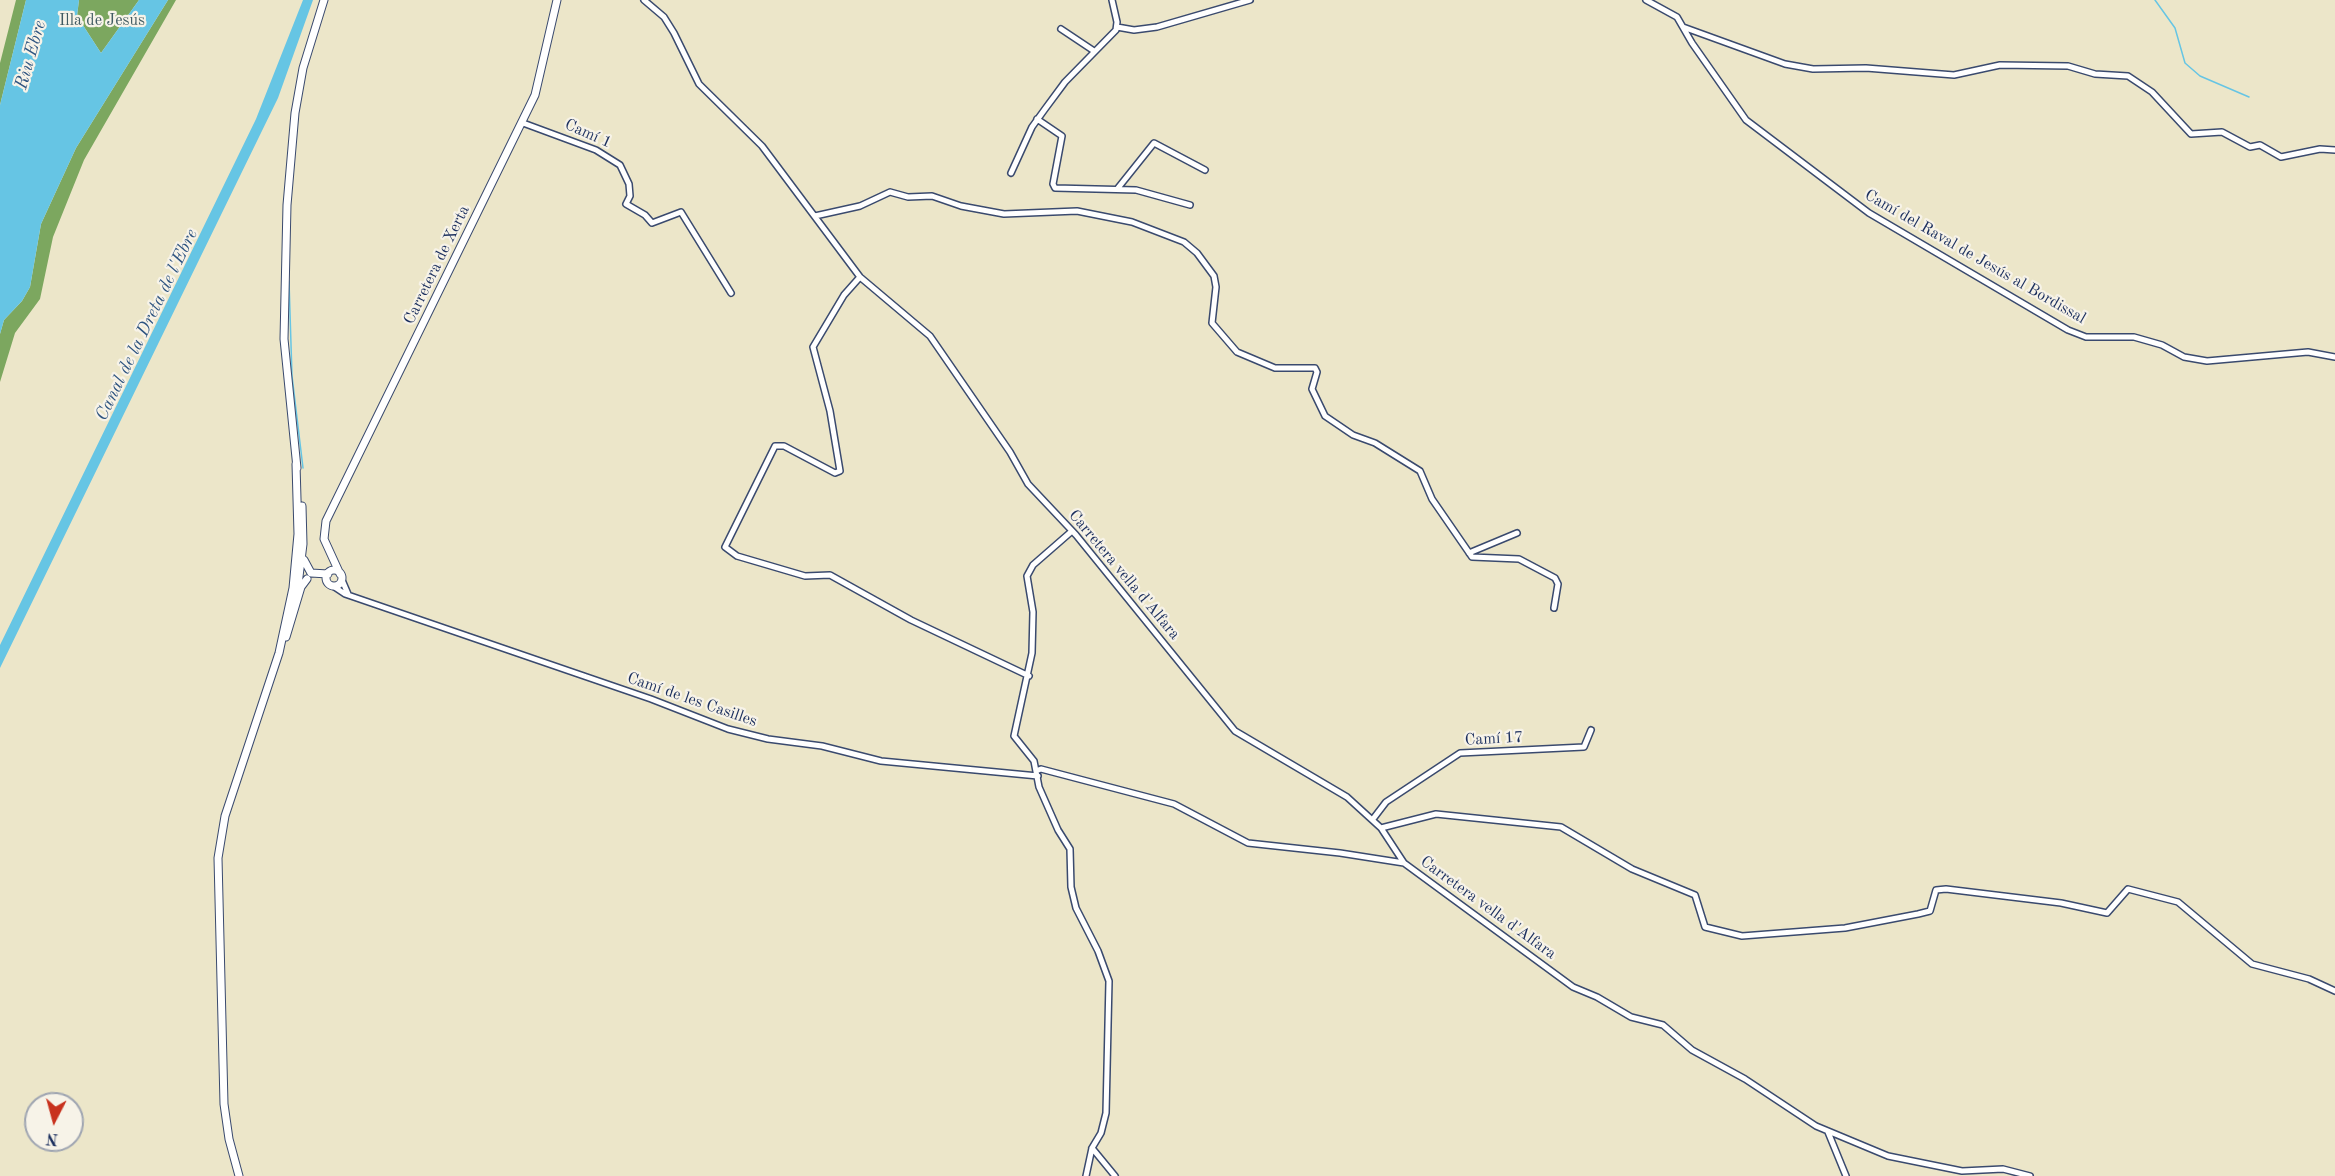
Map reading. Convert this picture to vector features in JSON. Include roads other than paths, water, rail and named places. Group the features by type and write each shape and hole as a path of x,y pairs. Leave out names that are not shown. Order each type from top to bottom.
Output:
{"main road":[{"path":"238,1176 224,1104 218,871 220,839 233,789 306,576 303,517 284,339 287,205 295,113 301,80 324,0"},
{"name":"Carretera de Xerta","path":"331,556 323,536 332,506 536,95 557,0"},
{"path":"279,653 289,609 298,532 296,464"},
{"path":"289,609 306,576 298,532"},
{"path":"331,556 329,573 331,585"},
{"path":"331,556 341,577"},
{"path":"306,576 329,573 341,577"},
{"path":"306,576 331,585"},
{"path":"331,585 341,577"}],"street":[{"name":"Carretera vella d'Alfara","path":"644,0 664,17 699,84 762,146 860,277 930,336 1010,452 1028,484 1072,531 1235,731 1347,797 1381,828 1404,863 1573,987 1597,997 1631,1017 1663,1025 1692,1050 1828,1132 1845,1136 1888,1156 1962,1171 2003,1169 2030,1176"},
{"path":"1112,0 1117,27"},
{"path":"1117,27 1134,30 1157,27 1250,0"},
{"name":"Camí del Raval de Jesús al Bordissal","path":"1646,0 1674,14 1746,120 1869,213 2068,330 2086,337 2134,337 2163,345 2184,357 2207,361 2308,352 2335,357"},
{"path":"1011,172 1037,119 1065,82 1117,27"},
{"path":"1683,27 1785,64 1813,69 1866,68 1954,75 2000,65 2068,66 2095,74 2128,76 2152,92 2191,134 2222,132 2246,146 2263,146 2281,157 2320,149 2335,150"},
{"path":"1061,29 1094,51"},
{"path":"1037,119 1062,136 1054,187 1061,189 1118,188 1140,191 1190,205"},
{"name":"Camí 1","path":"523,123 596,150 620,165 629,184 630,196 626,204 634,211 645,215 652,223 681,212 731,293"},
{"path":"1118,188 1154,143 1205,170"},
{"path":"815,216 860,206 890,192 908,197 932,196 961,206 1004,214 1077,211 1127,220 1184,242 1197,253 1214,276 1216,290 1212,322 1242,357 1275,368 1300,366 1316,369 1312,388 1325,416 1353,435 1375,443 1420,471 1431,496 1473,557 1519,559 1555,578 1558,586 1554,608"},
{"path":"860,277 844,295 813,348 830,411 840,471 835,473 784,446 775,446 725,547 737,556 805,576 830,574 911,620 1029,676"},
{"path":"1072,531 1033,565 1027,576 1034,624 1029,676 1018,708 1014,736 1032,759 1039,788 1072,854 1071,887 1076,908 1098,951 1109,981 1106,1113 1101,1132 1092,1148 1086,1176"},
{"path":"1469,553 1517,532"},
{"path":"341,577 349,595"},
{"name":"Camí de les Casilles","path":"331,585 349,595 728,729 768,739 822,746 881,761 1037,773 1041,769 1174,804 1248,843 1404,863"},
{"name":"Camí 17","path":"1373,819 1386,802 1460,753 1584,747 1592,730"},
{"path":"1381,828 1436,814 1561,827 1632,869 1695,895 1705,927 1742,936 1845,928 1918,915 1930,911 1936,890 1946,889 2061,903 2107,913 2128,889 2178,902 2253,964 2309,979 2335,991"},
{"path":"1828,1132 1846,1176"},
{"path":"1092,1148 1114,1176"}],"water":[{"name":"Riu Ebre","path":"26,0 79,0 77,16 101,53 139,0 168,0 76,148 41,224 30,287 22,301 4,320 0,334 0,105"},
{"path":"303,0 313,0 278,98 0,668 0,645 256,119"}],"waterway":[{"path":"2155,0 2175,28 2185,63 2200,76 2249,97"},
{"path":"289,281 292,376 303,468"}],"park label":[{"name":"Illa de Jesús","path":"102,21"}],"water label":[{"name":"Canal de la Dreta de l'Ebre","path":"147,325"}]}
